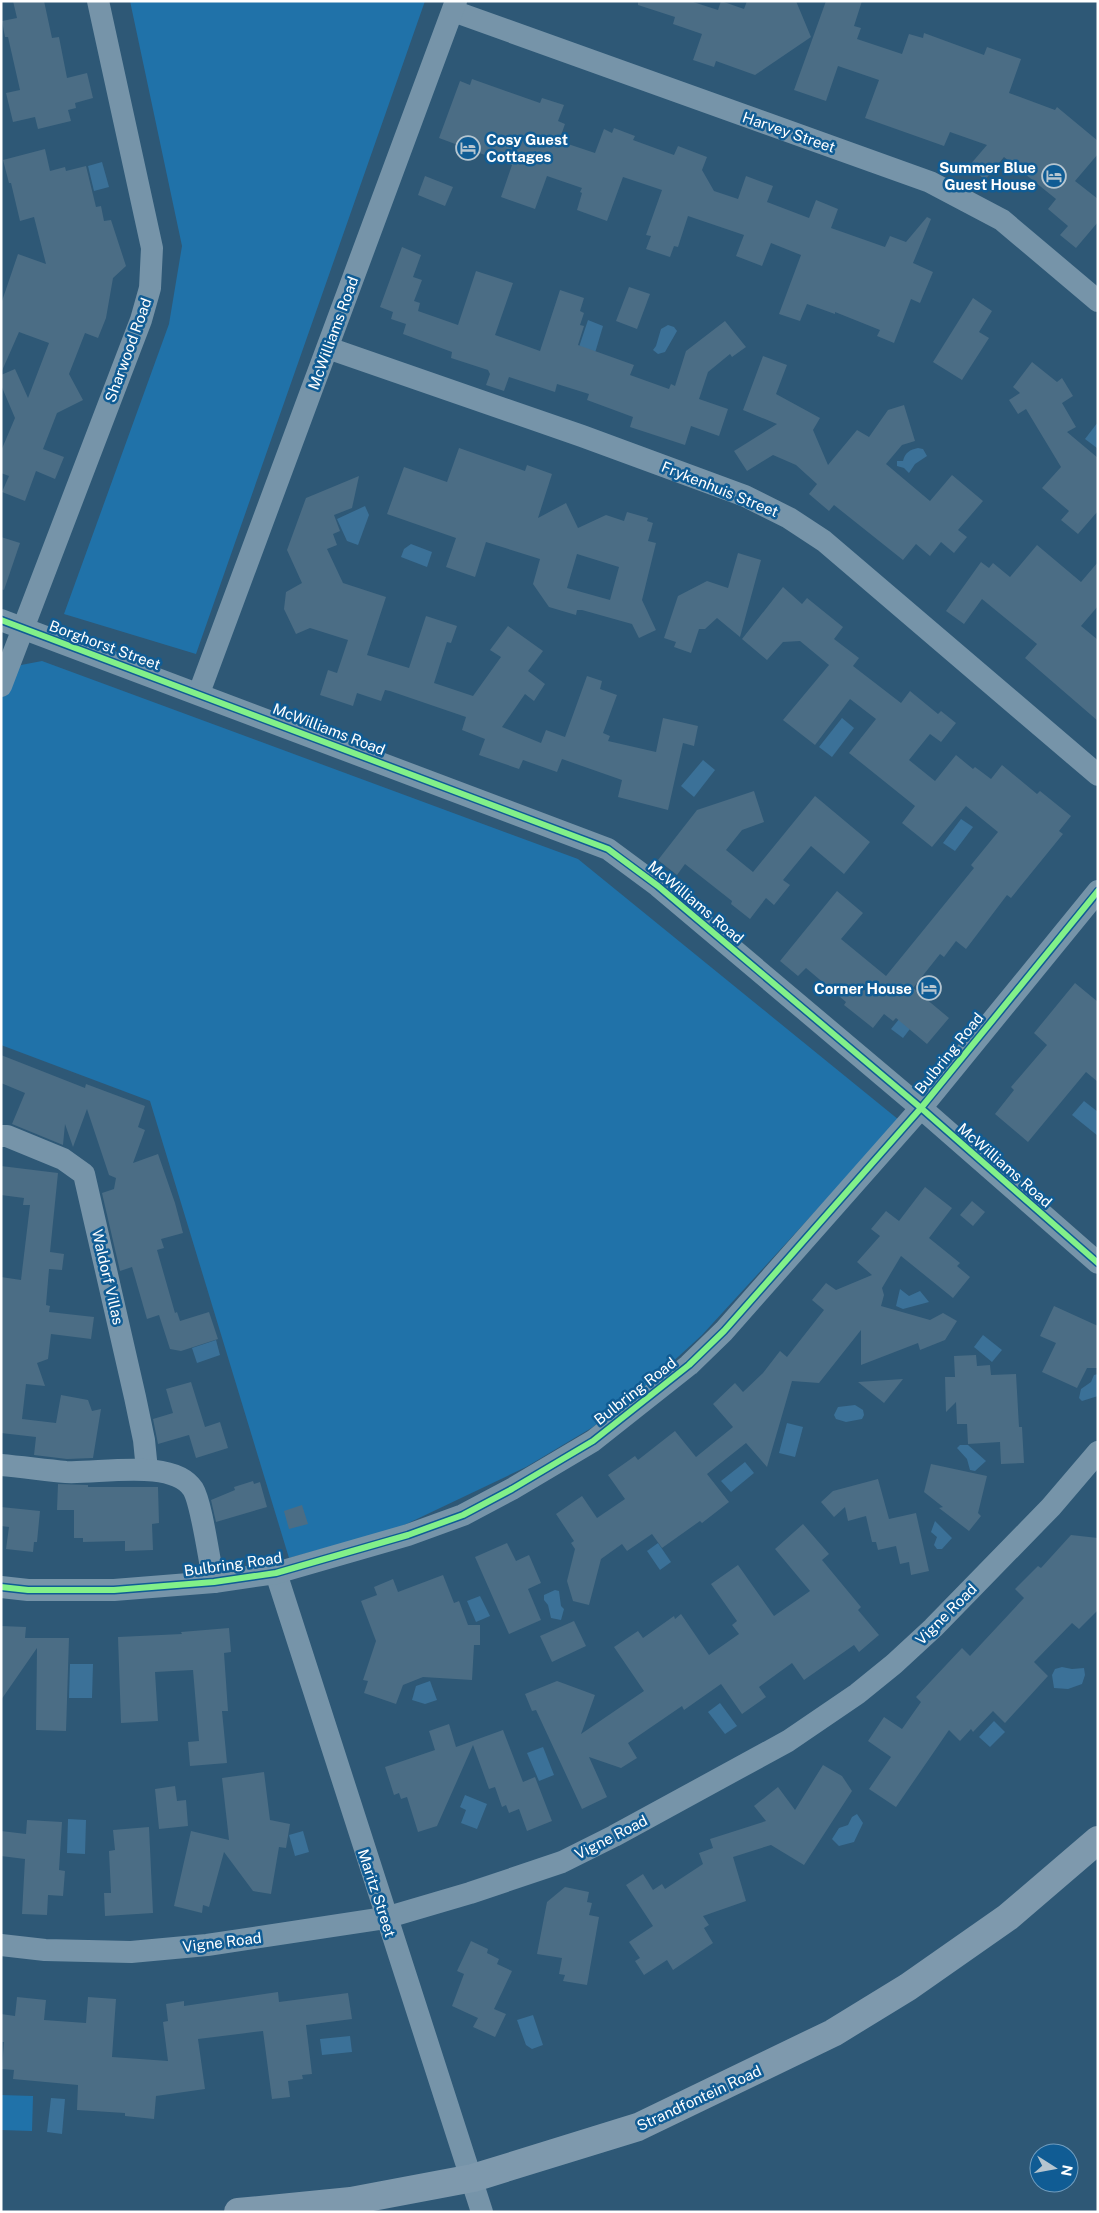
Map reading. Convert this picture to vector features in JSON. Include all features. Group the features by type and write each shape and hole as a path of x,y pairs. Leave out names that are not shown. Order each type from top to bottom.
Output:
{"main road":[{"name":"Strandfontein Road","path":"238,2212 350,2201 472,2178 638,2127 833,2033 908,1987 1008,1917 1098,1840"}],"street":[{"name":"Sharwood Road","path":"1,686 141,320 150,288 152,248 98,1"},
{"name":"Harvey Street","path":"454,6 930,182 1002,220 1098,301"},
{"name":"McWilliams Road","path":"454,6 199,693 608,848 658,886 920,1108 1098,1263"},
{"name":"Frykenhuis Street","path":"328,348 582,436 745,496 789,518 824,541 1098,775"},
{"name":"Borghorst Street","path":"1,620 199,693"},
{"name":"Bulbring Road","path":"1,1587 28,1590 106,1590 214,1582 276,1573 408,1535 463,1514 512,1489 593,1441 656,1392 724,1331 920,1108 1098,891"},
{"name":"Waldorf Villas","path":"1,1136 7,1136 63,1159 84,1174 135,1397 144,1440 147,1470"},
{"name":"Vigne Road","path":"1,1945 45,1950 131,1952 208,1945 385,1918 470,1893 562,1862 614,1836 788,1741 857,1694 894,1664 933,1628 1051,1507 1098,1452"},
{"path":"1,1464 66,1472 147,1470 169,1473 186,1480 198,1499 214,1582"},
{"name":"Maritz Street","path":"276,1573 385,1918 482,2212"}],"shaded area":[{"path":"130,1 425,1 196,654 64,614 169,324 182,246"},
{"path":"102,162 109,187 94,191 88,166"},
{"path":"588,320 603,326 595,353 579,347"},
{"path":"668,325 674,327 677,331 665,352 658,354 653,350 661,329"},
{"path":"1098,422 1098,448 1097,448 1085,439"},
{"path":"918,448 923,449 927,456 915,464 909,473 904,468 897,466 897,461 903,461 908,452"},
{"path":"365,506 369,515 358,545 347,541 337,519"},
{"path":"411,544 432,552 427,567 401,557 404,549"},
{"path":"42,661 578,859 899,1120 702,1335 656,1377 593,1427 526,1467 398,1528 289,1558 150,1101 1,1045 1,692 21,665"},
{"path":"842,718 854,728 832,757 819,747"},
{"path":"703,760 715,770 694,797 681,786"},
{"path":"961,819 973,827 955,851 943,843"},
{"path":"908,1008 919,1017 903,1038 891,1029"},
{"path":"1084,1101 1098,1112 1098,1136 1072,1115"},
{"path":"900,1289 909,1296 920,1291 929,1302 903,1309 896,1306"},
{"path":"983,1335 1002,1350 992,1362 974,1347"},
{"path":"216,1340 220,1355 197,1363 192,1348"},
{"path":"1098,1374 1098,1396 1082,1401 1079,1398 1081,1389 1091,1382 1094,1375"},
{"path":"855,1405 863,1410 864,1415 862,1419 846,1422 836,1419 834,1415 838,1407"},
{"path":"787,1423 803,1427 795,1457 779,1453"},
{"path":"960,1445 968,1445 986,1461 975,1471 970,1470 967,1459 957,1448"},
{"path":"745,1462 754,1473 731,1492 721,1481"},
{"path":"935,1521 952,1538 942,1549 937,1549 934,1545 937,1537 931,1532"},
{"path":"658,1543 671,1562 660,1570 647,1551"},
{"path":"555,1590 559,1591 561,1606 564,1609 561,1620 551,1618 548,1605 544,1600 544,1595"},
{"path":"480,1596 490,1616 476,1622 467,1601"},
{"path":"70,1664 93,1664 92,1698 69,1698"},
{"path":"1062,1667 1072,1669 1084,1668 1085,1675 1082,1684 1068,1689 1054,1688 1052,1675 1055,1669"},
{"path":"430,1681 437,1700 425,1704 412,1700 416,1686"},
{"path":"720,1703 737,1726 725,1734 708,1712"},
{"path":"994,1721 1005,1732 990,1747 979,1737"},
{"path":"543,1747 554,1775 539,1781 527,1753"},
{"path":"465,1795 487,1804 477,1829 461,1823 466,1810 460,1807"},
{"path":"857,1814 863,1823 854,1842 839,1846 832,1839 839,1828 848,1825 852,1817"},
{"path":"68,1819 86,1820 85,1854 67,1853"},
{"path":"303,1831 309,1852 295,1856 289,1835"},
{"path":"533,2015 543,2045 532,2049 526,2045 517,2020"},
{"path":"350,2036 352,2052 322,2055 320,2039"},
{"path":"1,2095 33,2096 32,2131 1,2130"},
{"path":"51,2098 65,2099 62,2134 47,2132"}],"building":[{"path":"13,1 44,1 52,38 59,37 67,78 87,73 93,98 75,103 76,108 68,110 71,121 38,129 35,117 13,122 6,93 20,90 8,37 5,37 2,21 17,18"},
{"path":"638,1 690,1 718,10 721,1 744,9 747,1 796,1 811,37 755,75 716,61 714,67 693,60 702,34 673,24 675,17 638,5"},
{"path":"826,1 862,1 854,26 861,28 857,39 902,54 909,34 923,38 924,33 984,55 987,47 1021,59 1009,93 1055,110 1057,107 1098,141 1098,154 1075,181 1098,199 1098,222 1076,248 1060,235 1068,226 1048,209 1056,199 1004,157 985,180 969,166 987,145 950,132 944,146 865,118 879,80 838,66 826,101 794,90"},
{"path":"472,79 540,103 542,98 564,105 558,121 565,124 559,141 595,153 604,129 612,133 614,128 635,136 633,140 674,155 678,146 707,157 702,170 714,191 738,199 746,176 773,186 767,202 809,218 816,200 838,209 831,228 885,247 890,236 906,242 927,217 931,219 913,263 933,272 920,303 911,299 894,343 877,336 880,330 835,312 835,314 807,304 800,321 779,314 801,255 771,243 762,266 736,256 744,235 688,216 678,247 674,246 670,257 646,249 651,236 646,235 662,190 623,177 607,221 577,210 582,188 547,176 535,209 501,197 512,165 439,138 460,81 470,85"},
{"path":"45,149 50,171 65,167 66,171 86,166 96,207 101,206 104,221 111,220 126,266 113,278 106,318 98,338 85,333 69,374 83,400 57,413 43,449 64,457 55,479 36,471 25,501 2,492 9,476 1,473 1,451 15,418 1,385 1,375 15,369 28,398 49,343 19,332 1,373 1,304 18,254 46,264 34,217 20,221 11,183 9,183 3,160"},
{"path":"425,176 453,187 445,206 418,195"},
{"path":"402,247 421,255 413,277 422,280 414,301 420,303 418,311 458,325 476,271 513,283 495,335 540,351 560,290 584,298 580,311 584,313 580,325 584,326 578,345 634,365 630,375 669,389 671,384 675,386 686,351 725,321 746,347 732,357 730,354 708,372 699,399 728,409 719,436 691,426 685,445 630,427 633,417 587,400 589,394 557,384 555,392 509,377 504,391 486,385 490,374 488,370 451,358 452,352 403,334 406,324 391,319 393,312 380,307"},
{"path":"629,287 650,294 637,329 616,321"},
{"path":"973,298 992,311 979,332 989,338 962,380 933,362"},
{"path":"763,356 787,365 776,394 820,418 813,430 828,465 857,430 869,437 888,410 904,405 915,441 902,445 886,464 930,501 952,475 983,501 958,530 967,537 954,553 941,542 930,556 916,544 903,560 834,505 829,511 809,494 817,484 796,465 773,455 747,471 734,451 777,424 743,410"},
{"path":"1032,362 1057,382 1062,378 1073,396 1062,403 1076,427 1067,432 1098,458 1098,511 1078,534 1061,520 1069,511 1042,488 1061,467 1026,409 1018,414 1009,400 1020,393 1013,387"},
{"path":"459,448 525,471 527,465 552,474 538,518 566,503 578,528 606,515 624,521 627,512 648,518 647,521 653,523 648,541 656,543 642,600 656,630 639,638 632,624 582,610 577,610 576,615 549,607 533,584 540,559 486,542 475,577 446,567 456,538 387,514 404,467 447,482","holes":["577,554 619,567 610,600 567,588"]},
{"path":"359,476 352,508 334,515 340,531 333,534 337,545 327,549 343,583 386,597 367,655 409,668 426,616 457,626 451,643 447,642 434,683 473,696 501,657 490,650 508,626 543,651 528,671 545,684 534,701 525,694 502,727 541,743 546,730 565,737 587,676 602,681 600,689 617,695 603,733 610,736 608,741 656,752 663,718 698,726 694,746 683,743 668,810 618,797 622,780 562,759 557,772 523,760 519,769 479,755 485,739 462,730 466,717 390,691 385,690 381,701 357,693 353,706 320,695 328,670 337,673 348,640 310,628 296,634 284,609 286,592 302,583 287,550 306,498"},
{"path":"1,537 20,543 4,590 1,589"},
{"path":"1037,545 1081,582 1098,562 1098,606 1081,626 1098,640 1098,721 1025,658 1037,644 982,599 964,624 946,611 981,562 989,568 993,563 1010,577"},
{"path":"738,553 761,560 740,637 717,618 705,629 699,629 691,653 674,647 676,642 664,638 678,596 707,581 728,588"},
{"path":"783,587 802,604 807,598 843,627 834,639 859,658 853,666 901,703 910,691 938,714 941,711 956,723 941,742 930,734 909,760 935,781 956,755 973,769 975,767 991,779 1002,765 1037,794 1040,791 1071,816 1059,831 1063,834 1011,898 1007,895 966,949 956,941 944,957 940,954 913,988 949,1018 927,1044 896,1018 893,1021 884,1014 873,1028 844,1005 846,1002 806,968 798,976 780,961 837,891 863,913 841,939 886,976 974,868 971,865 998,832 966,806 932,847 902,823 915,806 849,753 876,719 850,699 815,745 783,720 829,665 800,641 783,642 767,660 742,639"},
{"path":"754,791 764,822 742,830 726,850 753,872 815,796 870,842 844,874 811,846 783,880 790,885 774,905 766,898 750,919 731,904 732,901 685,864 677,875 658,860 697,810"},
{"path":"1075,983 1098,1002 1098,1082 1086,1072 1028,1142 995,1114 1014,1090 1011,1087 1047,1045 1034,1033"},
{"path":"1,1055 85,1088 86,1084 145,1106 138,1127 145,1130 133,1163 158,1154 175,1203 183,1233 161,1239 164,1248 157,1250 175,1313 177,1312 180,1321 209,1312 218,1339 181,1351 170,1349 159,1315 147,1319 132,1267 120,1271 102,1193 114,1189 116,1178 109,1175 87,1109 73,1147 65,1124 63,1145 12,1124 25,1093 1,1083"},
{"path":"1,1166 58,1173 50,1252 64,1254 62,1270 49,1269 46,1305 50,1306 49,1312 94,1317 91,1339 51,1334 48,1359 37,1363 45,1386 26,1384 22,1419 56,1423 61,1395 88,1400 92,1411 101,1409 93,1458 67,1459 34,1455 36,1437 1,1433 1,1277 21,1280 30,1205 23,1205 24,1198 1,1195"},
{"path":"925,1187 952,1208 929,1238 960,1263 957,1266 970,1277 953,1298 901,1256 882,1288 884,1295 881,1306 930,1320 943,1313 957,1321 945,1340 920,1350 918,1343 861,1365 861,1330 819,1383 792,1381 767,1467 746,1443 707,1474 729,1502 702,1523 700,1521 662,1548 652,1534 627,1551 622,1544 601,1559 589,1605 573,1601 567,1581 575,1549 571,1543 574,1541 556,1514 582,1496 597,1518 625,1499 608,1475 635,1456 638,1460 675,1431 696,1457 733,1427 713,1404 735,1383 743,1392 763,1373 780,1351 787,1357 824,1310 812,1300 826,1283 836,1290 872,1275 857,1262 880,1236 871,1229 886,1211 899,1221"},
{"path":"972,1201 985,1212 973,1226 960,1215"},
{"path":"1054,1306 1098,1326 1098,1368 1087,1368 1077,1388 1042,1372 1056,1343 1040,1336"},
{"path":"976,1355 977,1366 990,1365 991,1375 1016,1374 1019,1427 1022,1427 1024,1463 1001,1464 1000,1442 968,1444 967,1424 957,1424 956,1402 946,1412 945,1377 955,1377 954,1356"},
{"path":"903,1379 884,1403 858,1382"},
{"path":"191,1382 205,1427 220,1422 228,1448 196,1458 189,1435 158,1444 153,1419 173,1413 166,1389"},
{"path":"931,1464 987,1476 978,1513 981,1516 969,1531 939,1508 943,1507 924,1492"},
{"path":"878,1479 889,1519 916,1513 929,1571 911,1575 909,1562 900,1564 896,1546 878,1550 876,1542 872,1542 866,1516 848,1521 845,1507 834,1517 821,1502 833,1491"},
{"path":"253,1481 254,1484 260,1482 267,1507 216,1522 211,1500 235,1490 234,1487"},
{"path":"58,1484 88,1485 88,1487 158,1487 159,1523 152,1524 153,1550 125,1551 125,1541 83,1542 83,1538 74,1538 74,1510 57,1510"},
{"path":"302,1505 308,1524 289,1529 284,1511"},
{"path":"1,1507 40,1511 37,1542 34,1542 33,1552 6,1549 9,1527 1,1526"},
{"path":"803,1524 829,1554 822,1560 861,1607 858,1610 879,1635 859,1652 854,1645 804,1680 792,1663 759,1687 766,1697 742,1714 721,1684 684,1710 682,1706 628,1743 637,1758 621,1768 589,1757 607,1797 582,1809 536,1710 532,1711 525,1694 557,1681 595,1695 581,1734 644,1691 614,1647 638,1631 643,1638 674,1616 675,1619 681,1614 709,1655 739,1634 732,1625 737,1621 711,1584 738,1565 774,1616 810,1591 775,1549"},
{"path":"1071,1535 1098,1538 1098,1610 1079,1629 1072,1623 1034,1662 1048,1676 1005,1723 993,1711 973,1732 971,1729 960,1741 949,1730 896,1807 869,1789 891,1757 868,1741 884,1717 902,1729 921,1702 916,1697 962,1648 970,1656 1024,1598 1015,1589 1038,1566 1041,1568"},
{"path":"507,1543 516,1561 529,1555 541,1583 528,1589 541,1620 509,1634 475,1557"},
{"path":"443,1575 454,1603 459,1601 468,1625 480,1625 480,1645 474,1645 472,1680 423,1677 403,1685 396,1704 364,1693 368,1681 363,1680 376,1641 361,1601 377,1595 374,1587 393,1579 398,1592"},
{"path":"574,1621 586,1646 552,1662 540,1636"},
{"path":"1,1626 26,1627 25,1638 69,1638 66,1731 36,1730 37,1648 1,1700"},
{"path":"229,1628 231,1652 224,1653 228,1711 222,1711 227,1763 190,1766 188,1742 199,1741 193,1670 155,1672 158,1721 121,1723 118,1637 182,1634 181,1632"},
{"path":"449,1724 456,1747 503,1730 523,1782 535,1777 552,1821 527,1831 519,1809 509,1813 506,1805 502,1807 495,1787 489,1789 473,1745 437,1826 418,1832 407,1797 401,1799 399,1793 394,1795 385,1767 435,1750 429,1731"},
{"path":"823,1765 842,1776 852,1791 804,1865 771,1845 733,1857 746,1901 703,1916 709,1925 704,1928 713,1943 673,1970 667,1960 644,1975 635,1961 640,1958 629,1942 653,1926 626,1885 643,1874 653,1890 662,1884 665,1889 703,1864 699,1853 713,1848 710,1839 766,1821 754,1806 778,1787 795,1810"},
{"path":"264,1772 270,1820 290,1824 286,1848 279,1847 271,1894 253,1891 224,1852 209,1907 203,1905 202,1913 174,1906 191,1831 229,1840 222,1778"},
{"path":"175,1786 177,1801 186,1800 188,1826 159,1829 155,1789"},
{"path":"27,1820 62,1822 59,1870 65,1871 63,1896 48,1895 47,1915 22,1914 25,1859 1,1856 1,1831 26,1834"},
{"path":"149,1827 153,1913 105,1916 104,1893 111,1893 109,1851 115,1850 113,1830"},
{"path":"565,1887 589,1892 587,1902 592,1903 589,1915 599,1917 587,1985 563,1981 565,1975 559,1974 562,1958 537,1954 547,1902"},
{"path":"471,1941 488,1949 487,1953 499,1959 497,1964 512,1971 494,2009 506,2014 495,2037 473,2027 478,2018 452,2006 464,1974 457,1971"},
{"path":"278,1992 279,2002 348,1993 352,2019 306,2025 312,2074 302,2075 303,2079 288,2081 290,2097 272,2099 263,2031 198,2039 205,2089 156,2096 154,2119 125,2116 125,2113 77,2110 78,2085 13,2079 14,2070 2,2069 4,2042 1,2042 1,2014 15,2016 17,1997 46,2000 44,2020 86,2023 88,1997 116,1999 112,2057 168,2061 163,2022 168,2021 166,2004 184,2001 184,2006"}],"cycle path":[{"path":"1,620 608,849 658,886 921,1108 1098,1263"},
{"path":"1,1587 28,1590 114,1590 214,1582 276,1573 408,1535 463,1515 512,1489 593,1441 689,1365 724,1331 921,1108 1098,891"}],"place":[{"name":"Cosy Guest Cottages","path":"468,148"},
{"name":"Summer Blue Guest House","path":"1054,176"},
{"name":"Corner House","path":"929,988"}]}
